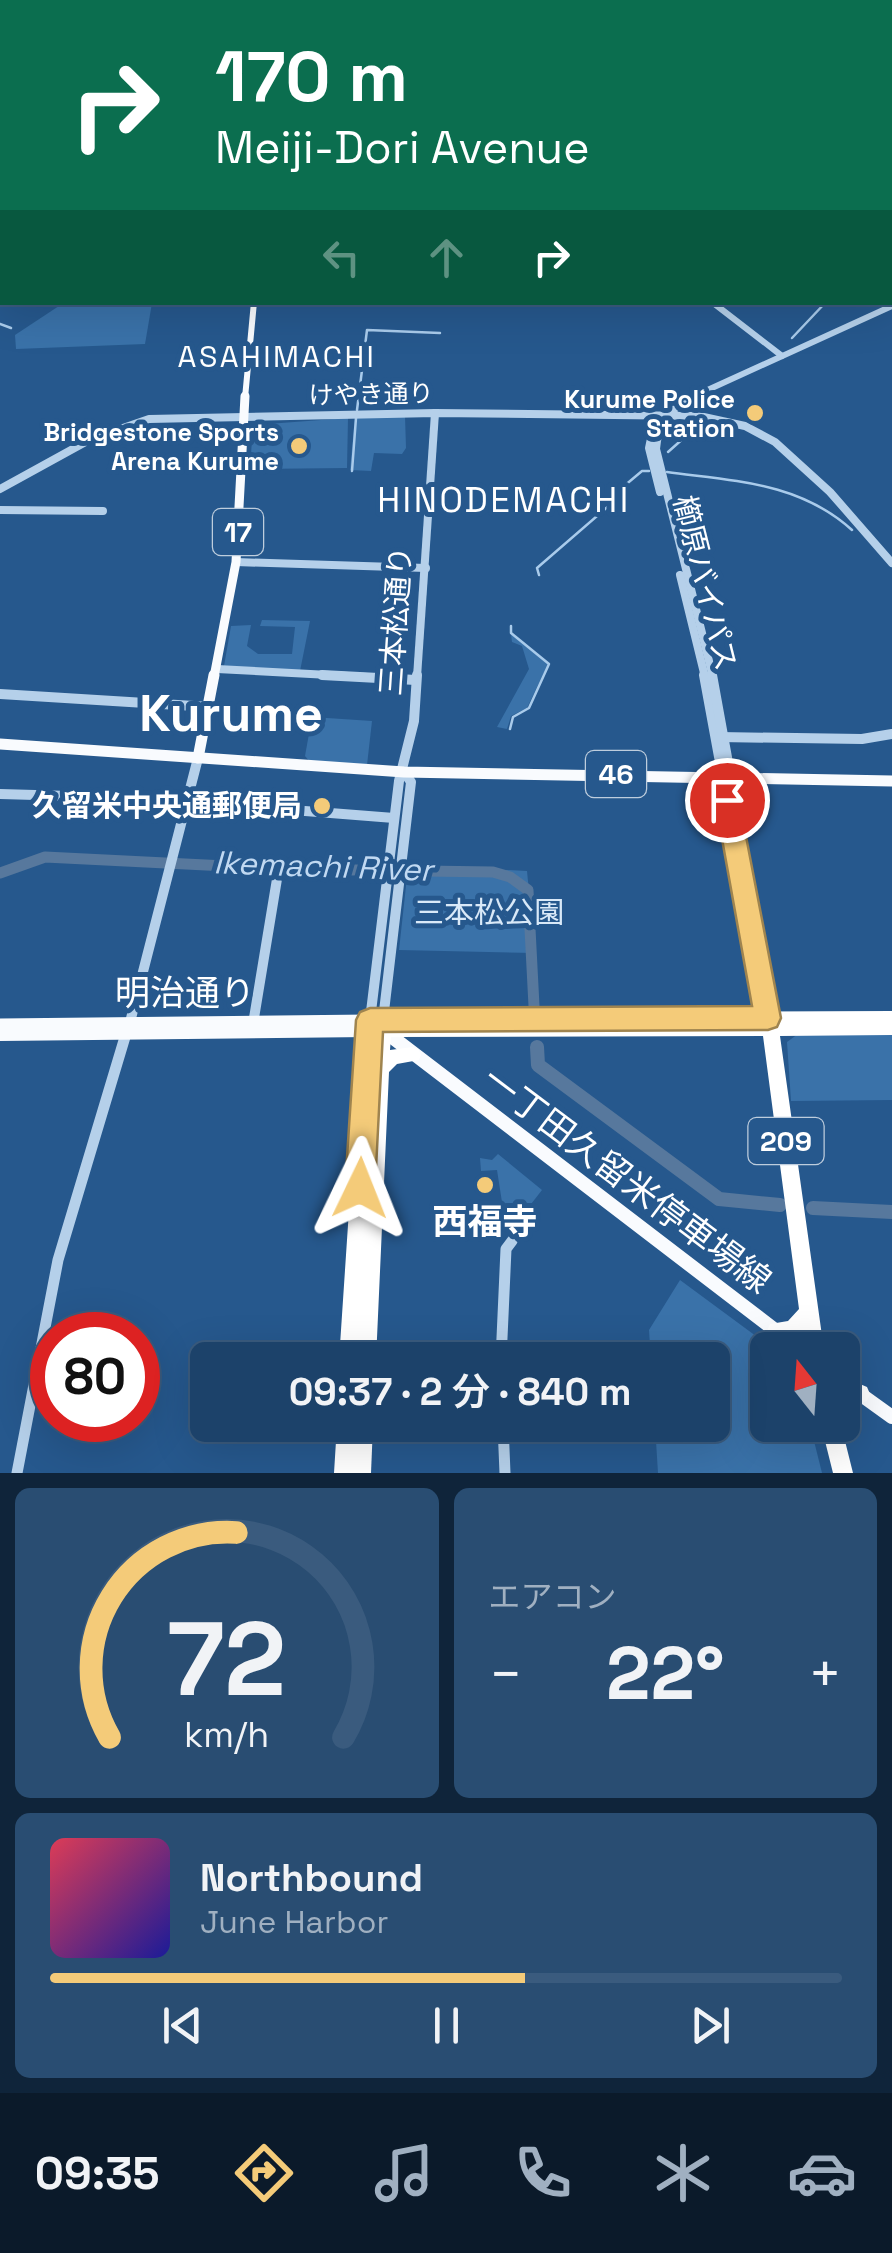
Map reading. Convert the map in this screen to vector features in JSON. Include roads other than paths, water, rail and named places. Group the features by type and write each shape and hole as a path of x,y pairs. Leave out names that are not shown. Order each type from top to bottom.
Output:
{"highway":[{"path":"376,1025 892,1018"},
{"path":"772,1022 892,1028"},
{"name":"209","path":"772,1022 811,1332"},
{"path":"367,1342 381,1068 376,1025"},
{"path":"350,1342 376,1025"},
{"path":"381,1068 393,1057 413,1055"},
{"path":"777,1331 792,1330 808,1314"},
{"path":"344,1473 345,1442"},
{"path":"361,1473 362,1442"},
{"path":"836,1442 844,1473"}],"main road":[{"name":"17","path":"198,758 236,562 254,305"},
{"name":"46","path":"0,744 404,772 892,778"},
{"name":"明治通り","path":"0,1024 128,1028"},
{"name":"明治通り","path":"0,1034 376,1025"},
{"name":"一丁田久留米停車場線","path":"376,1025 777,1331"},
{"path":"860,1399 892,1418"}],"street":[{"path":"718,305 779,354"},
{"path":"663,415 692,396 890,305"},
{"name":"けやき通り","path":"0,488 123,424 149,419 435,413 722,419 771,440 860,525 892,563"},
{"name":"三本松通り","path":"394,870 394,818 416,680 435,413"},
{"name":"櫛原バイパス","path":"663,415 658,457 721,710 720,737 772,1022"},
{"path":"0,510 103,511"},
{"path":"236,562 426,568"},
{"path":"218,669 416,680"},
{"path":"0,694 210,707"},
{"path":"720,737 862,738 892,734"},
{"path":"17,1473 58,1260 128,1028 198,758"},
{"name":"三本松通り","path":"376,1025 394,870 412,782 404,772"},
{"path":"0,794 394,818"},
{"path":"252,1027 278,873"},
{"path":"502,1342 506,1249 512,1241"},
{"path":"503,1442 504,1473"}],"waterway":[{"path":"792,338 823,305"},
{"path":"0,324 11,328"},
{"path":"357,410 367,330 440,333"},
{"path":"352,471 356,418"},
{"path":"668,452 704,420"},
{"path":"539,575 537,568 619,497 617,492 642,471 649,471"},
{"path":"667,472 788,493 832,514 852,530"},
{"path":"510,729 513,717 529,708 549,664 511,633 511,626"},
{"name":"Ikemachi River","path":"0,873 45,857 286,869 493,872 510,877 528,890 534,1006"},
{"name":"Ikemachi River","path":"537,1047 538,1065 719,1199 780,1205"},
{"name":"Ikemachi River","path":"813,1208 892,1212"}],"place":[{"name":"Kurume Police Station","path":"755,413"},
{"name":"Bridgestone Sports Arena Kurume","path":"299,446"},
{"name":"久留米中央通郵便局","path":"322,806"},
{"name":"西福寺","path":"485,1185"}],"district":[{"name":"ASAHIMACHI","path":"277,357"},
{"name":"HINODEMACHI","path":"504,500"},
{"name":"Kurume","path":"231,713"}],"park label":[{"name":"三本松公園","path":"489,913"}]}
